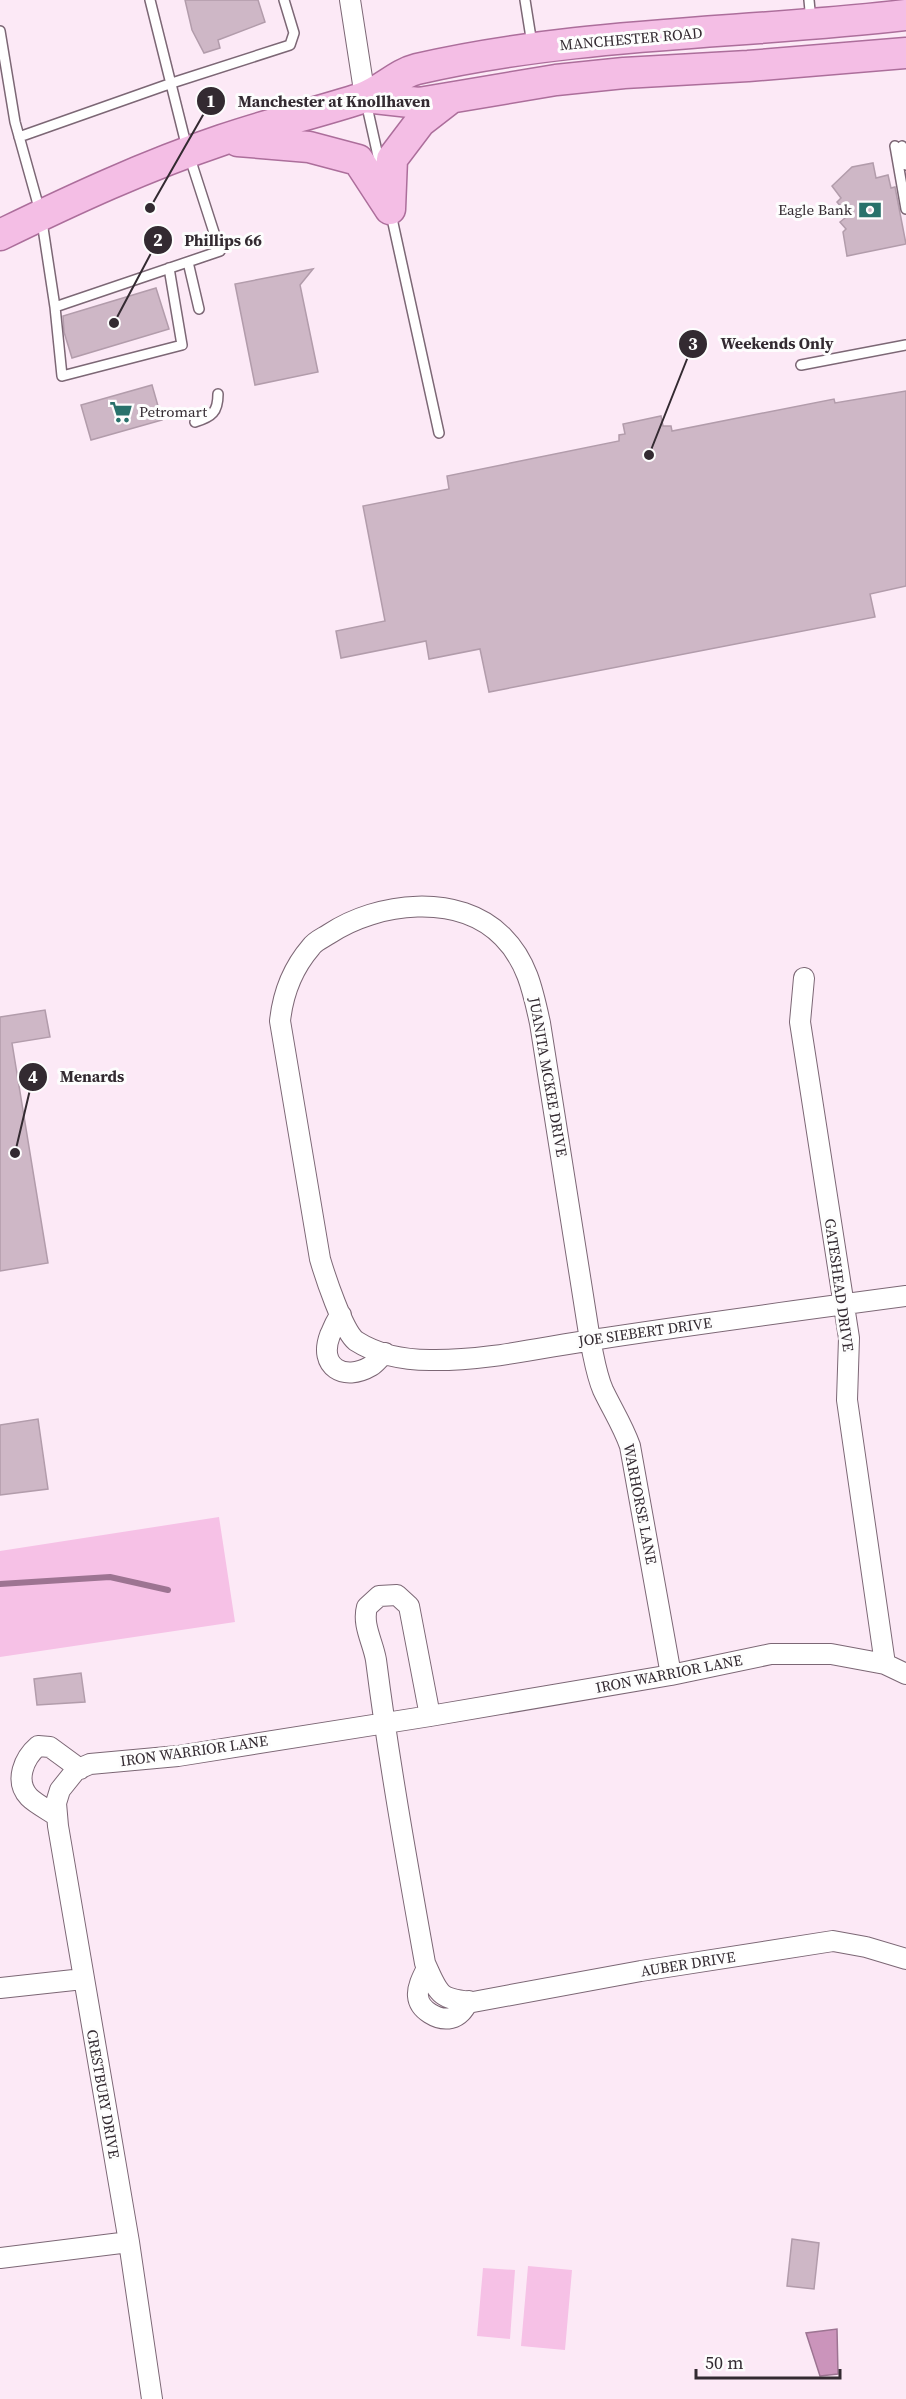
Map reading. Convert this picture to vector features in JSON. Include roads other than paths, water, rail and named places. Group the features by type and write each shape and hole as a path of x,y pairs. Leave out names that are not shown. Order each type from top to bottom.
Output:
{"main road":[{"name":"MANCHESTER ROAD","path":"0,235 123,178 188,152 365,97 413,70 533,49 810,13 906,15"},
{"name":"MANCHESTER ROAD","path":"365,97 419,103 556,80 624,73 906,53"},
{"path":"390,209 392,159 420,122 452,97"},
{"path":"223,140 309,147 358,160 390,209"}],"street":[{"path":"350,0 365,97"},
{"name":"JUANITA MCKEE DRIVE","path":"354,1340 332,1297 320,1259 280,1021 283,998 291,977 312,945 346,922 416,906 440,907 470,915 502,935 520,958 532,984 590,1340"},
{"name":"GATESHEAD DRIVE","path":"804,978 800,1022 849,1338 847,1400 885,1664"},
{"name":"JOE SIEBERT DRIVE","path":"354,1340 400,1358 431,1360 520,1351 906,1296"},
{"path":"341,1315 335,1320 327,1343 327,1356 334,1368 346,1373 358,1371 372,1365 385,1353"},
{"name":"WARHORSE LANE","path":"590,1340 596,1372 603,1391 622,1424 632,1454 671,1675"},
{"path":"384,1723 374,1650 365,1615 367,1607 379,1596 397,1595 409,1606 430,1716"},
{"name":"IRON WARRIOR LANE","path":"78,1769 90,1764 178,1756 430,1716 671,1675 771,1654 831,1654 885,1664 906,1674"},
{"name":"AUBER DRIVE","path":"384,1723 427,1968 438,1992 449,1999 468,2001 832,1941 866,1947 906,1959"},
{"path":"57,1816 29,1796 22,1786 22,1771 27,1757 38,1746 50,1747 78,1769"},
{"name":"CRESTBURY DRIVE","path":"78,1769 60,1790 56,1803 57,1816 129,2242 152,2399"},
{"path":"0,1988 83,1979"},
{"path":"0,2258 129,2242"}],"lane":[{"path":"55,307 220,251 188,152 150,0"},
{"path":"19,137 172,83 290,45 294,33 284,0"},
{"path":"525,0 533,49"},
{"path":"0,31 19,137 41,215 55,307 62,376 183,345 169,268"},
{"path":"365,97 439,433"},
{"path":"906,165 898,146 906,209"},
{"path":"188,262 199,309"},
{"path":"801,365 906,345"},
{"path":"195,422 214,414 218,407 218,394"}],"waterway":[{"path":"0,1584 110,1577 168,1590"}],"place":[{"name":"Manchester at Knollhaven","path":"150,208"},
{"name":"Eagle Bank","path":"870,210"},
{"name":"Phillips 66","path":"114,323"},
{"name":"Petromart","path":"121,412"},
{"name":"Weekends Only","path":"649,455"},
{"name":"Menards","path":"15,1153"}]}
